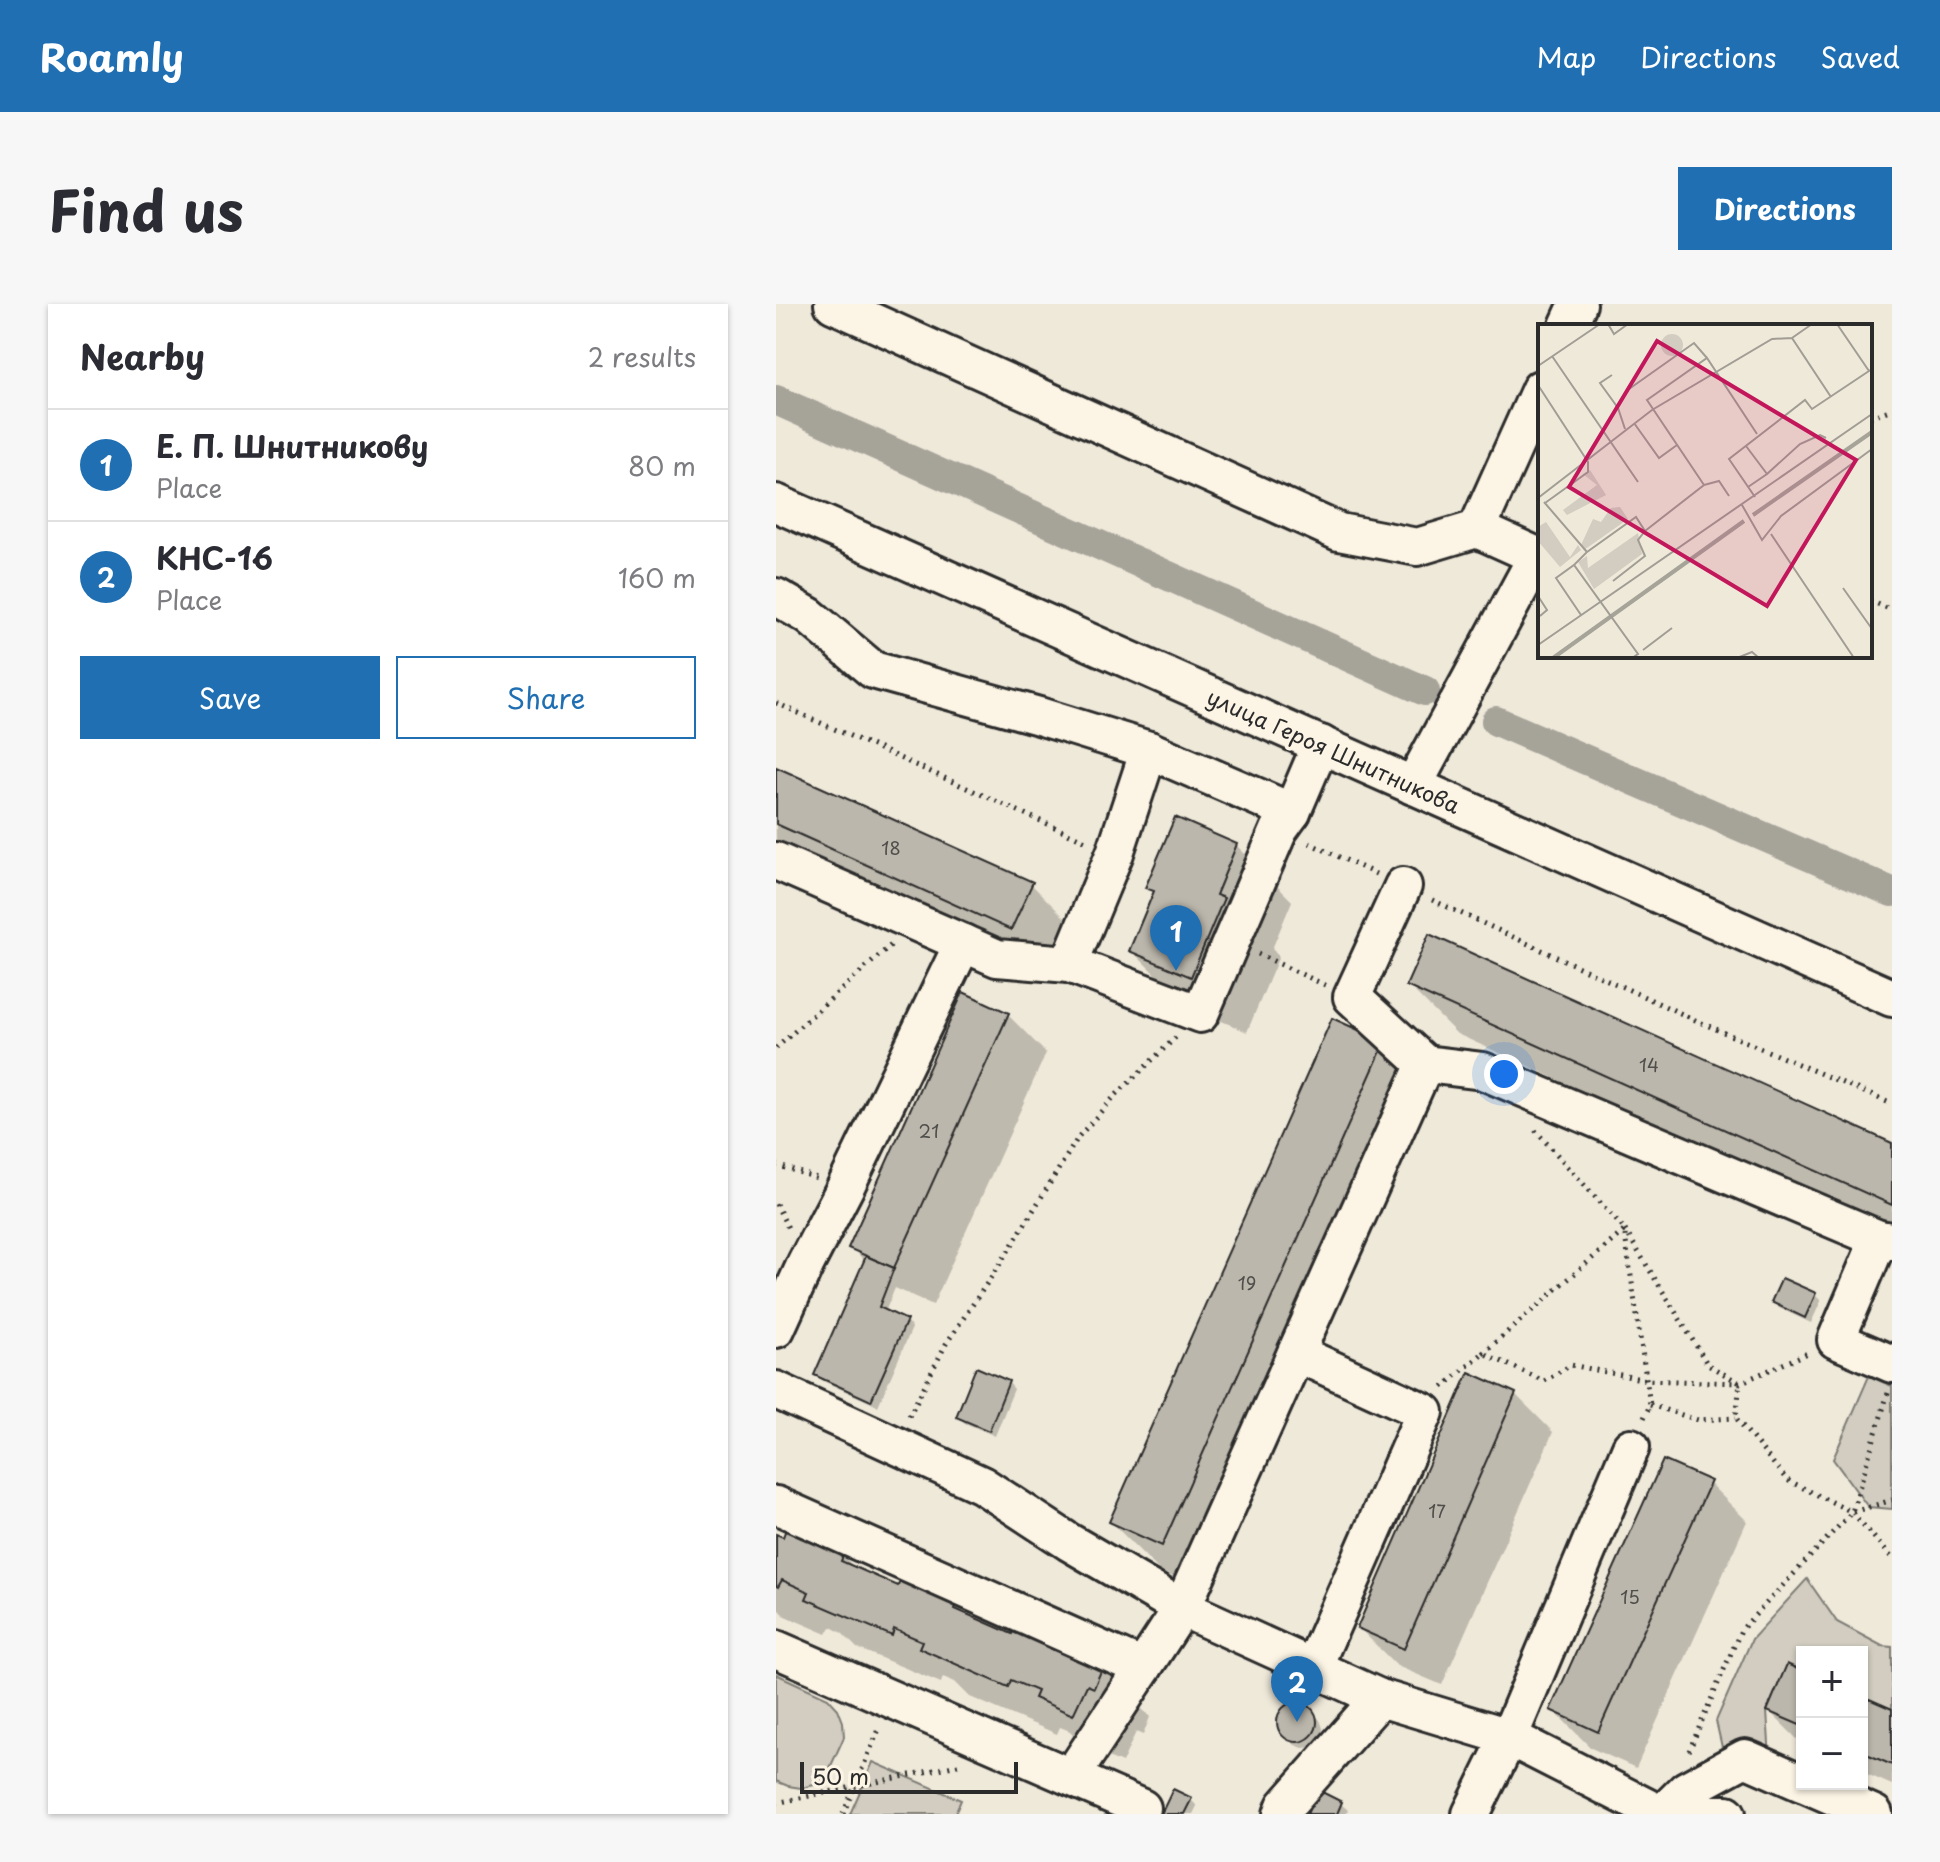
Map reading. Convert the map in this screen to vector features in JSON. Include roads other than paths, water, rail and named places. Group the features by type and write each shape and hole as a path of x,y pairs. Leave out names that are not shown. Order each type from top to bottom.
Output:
{"street":[{"path":"833,304 1339,532 1417,547 1477,529 1537,556 1413,786"},
{"path":"1569,324 1578,304"},
{"path":"1477,529 1538,393"},
{"name":"улица Героя Шнитникова","path":"776,503 1892,998"},
{"path":"776,597 809,616 873,670 1149,750 1292,812"},
{"path":"776,861 997,958 1069,964 1200,1014 1279,830 1292,812 1321,744"},
{"path":"1069,964 1115,853 1149,750"},
{"path":"1403,886 1352,997 1425,1064 1483,1071 1886,1240 1836,1340 1892,1364"},
{"path":"776,1329 963,943"},
{"path":"1071,1777 1182,1608 1425,1064"},
{"path":"1296,1353 1425,1412 1313,1668"},
{"path":"776,1390 982,1485 1069,1542 1182,1608 1380,1698 1509,1737 1661,1814 1686,1790 1745,1758 1796,1780"},
{"path":"1471,1814 1509,1737 1631,1447"},
{"path":"776,1505 1143,1668"},
{"path":"776,1649 1142,1808"},
{"path":"1282,1814 1285,1806 1380,1698"},
{"path":"1819,1790 1874,1814"},
{"path":"1689,1814 1727,1814"}],"waterway":[{"path":"776,400 1425,691"},
{"path":"1496,721 1892,892"}],"place":[{"name":"Е. П. Шнитникову","path":"1176,971"},
{"name":"КНС-16","path":"1297,1722"}]}
